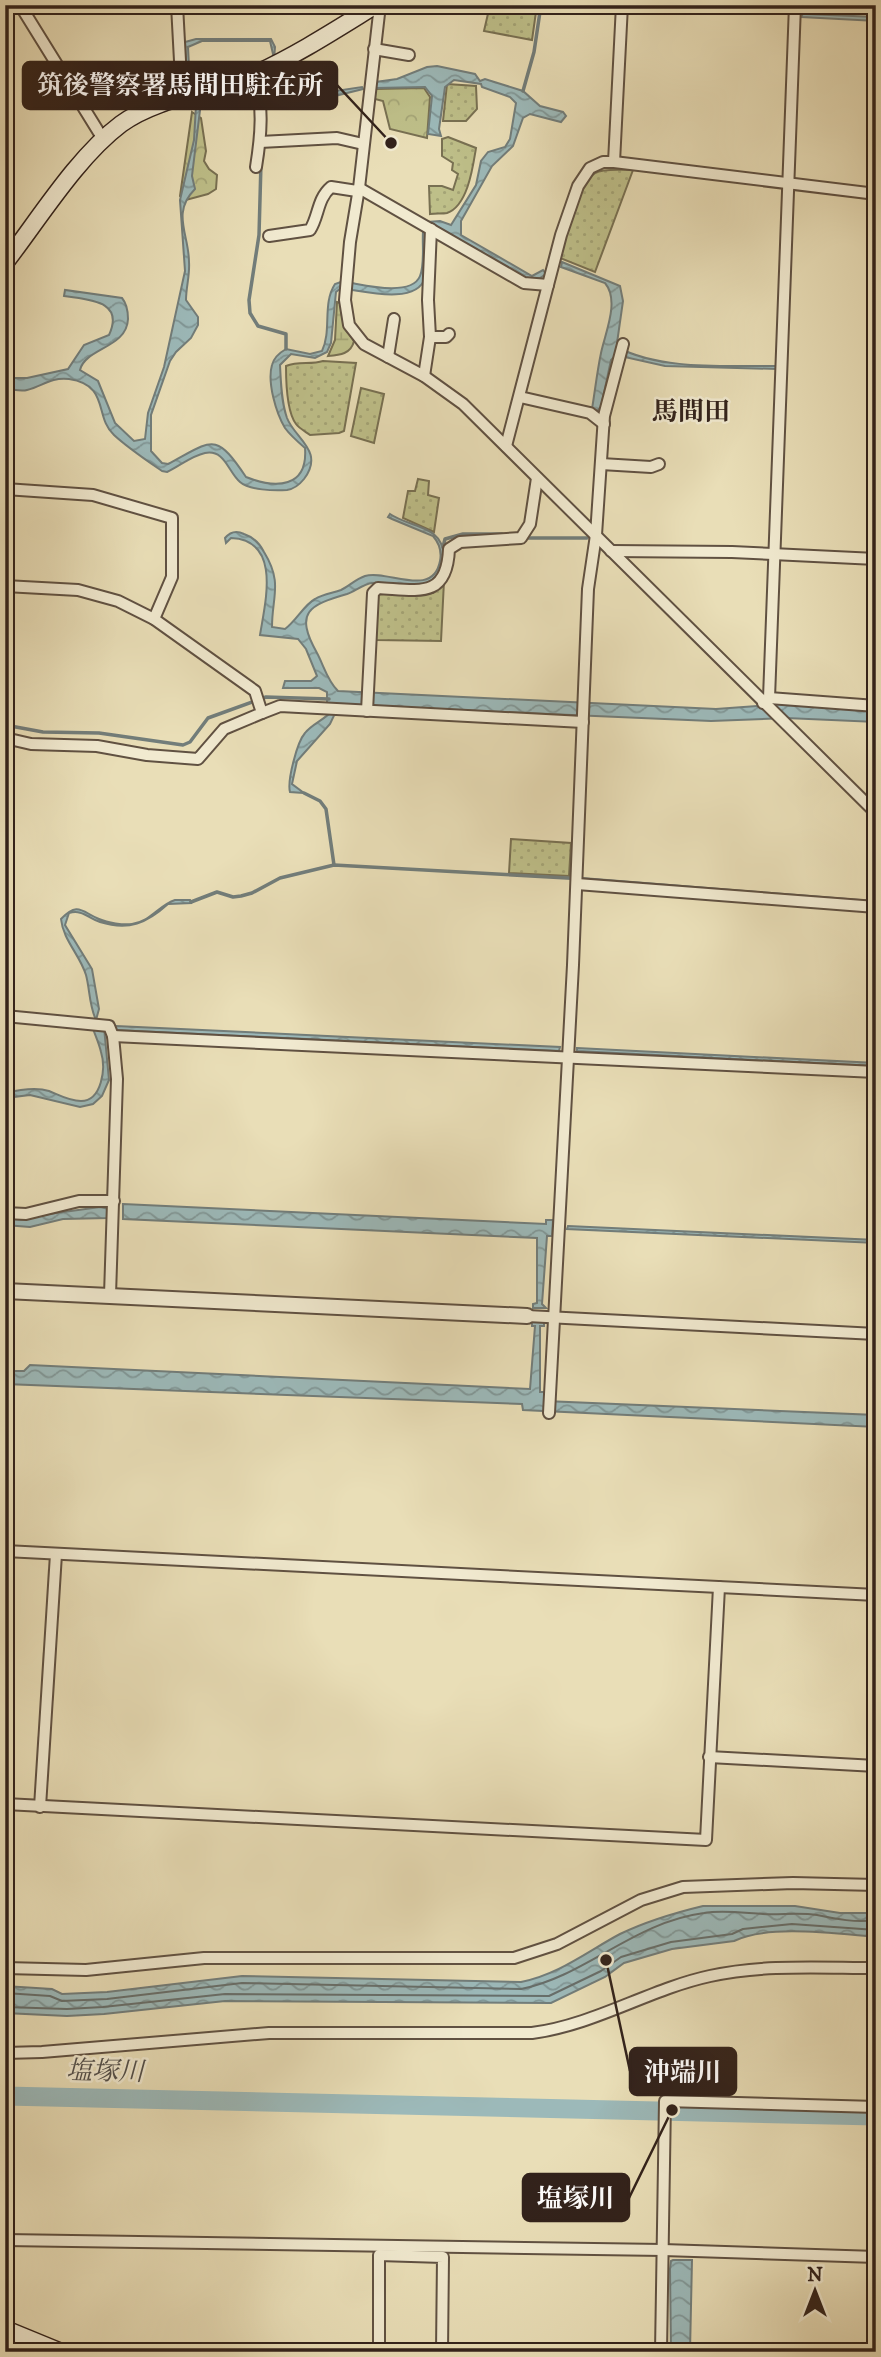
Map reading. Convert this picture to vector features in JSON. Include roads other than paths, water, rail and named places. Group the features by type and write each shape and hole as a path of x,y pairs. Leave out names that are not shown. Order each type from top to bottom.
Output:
{"main road":[{"path":"5,263 75,171 103,139 123,123 149,110 254,75 378,5"},
{"path":"5,2329 61,2352"}],"street":[{"path":"20,5 103,139"},
{"path":"177,5 182,98"},
{"path":"378,5 345,300 349,324 364,344 424,376 463,404 876,813"},
{"path":"614,162 622,5"},
{"path":"766,702 795,5"},
{"path":"374,49 409,55"},
{"path":"254,75 260,93 260,142 256,167"},
{"path":"260,142 337,138 363,144"},
{"path":"506,446 561,235 578,186 590,168 603,162 614,162 876,194"},
{"path":"268,236 310,230 323,196 331,187 358,190 524,283 548,285"},
{"path":"424,376 429,337 431,229"},
{"path":"388,356 394,319"},
{"path":"429,337 446,337 449,334"},
{"path":"550,1413 550,1317 568,1057 588,589 596,536 604,425 623,344"},
{"path":"520,397 590,413 604,425"},
{"path":"601,464 651,467 659,464"},
{"path":"367,711 373,593 378,588 425,591 433,587 448,568 449,549 460,542 521,538 530,524 537,478"},
{"path":"5,489 93,495 172,518 172,577 154,619"},
{"path":"611,551 732,552 876,558"},
{"path":"5,586 78,590 118,601 154,619 255,691 262,713"},
{"path":"766,702 876,706"},
{"path":"5,738 31,744 97,746 147,755 198,759 224,730 280,706 583,722"},
{"path":"576,884 876,907"},
{"path":"5,1016 109,1026 113,1036 117,1079 110,1295"},
{"path":"113,1036 876,1072"},
{"path":"5,1213 26,1214 79,1201 114,1203"},
{"path":"5,1291 876,1334"},
{"path":"5,1551 876,1595"},
{"path":"40,1807 56,1554"},
{"path":"5,1804 706,1840 719,1587"},
{"path":"709,1757 876,1766"},
{"path":"5,1968 86,1970 204,1958 514,1958 557,1944 640,1900 682,1887 793,1883 876,1885"},
{"path":"5,2053 269,2034 533,2034 571,2024 684,1983 712,1976 779,1968 876,1968"},
{"path":"661,2352 665,2101 876,2107"},
{"path":"5,2240 663,2250 876,2257"},
{"path":"379,2352 379,2255 443,2256 442,2352"},
{"path":"5,2344 7,2352"}],"water":[{"path":"803,5 806,5 807,14 876,17 876,21 802,17"},
{"path":"196,39 271,39 275,47 273,73 270,41 202,41 188,47 190,85 199,92 201,102 192,176 195,189 184,207 183,224 189,262 186,300 198,317 198,325 191,338 170,361 151,415 151,451 162,463 168,464 195,449 212,444 227,452 246,477 279,484 296,478 305,461 305,448 287,431 278,414 273,397 272,365 277,356 286,349 310,354 322,351 331,292 335,284 341,282 341,288 336,292 331,343 327,352 315,358 291,354 280,365 282,398 287,418 310,453 311,461 304,479 292,489 262,489 244,485 222,458 212,453 195,456 167,472 162,471 114,435 104,420 96,395 82,382 62,379 25,391 5,389 5,378 27,378 68,369 84,345 109,335 113,323 108,308 93,301 64,296 65,290 122,298 127,310 126,329 114,342 89,357 80,370 98,381 115,423 134,441 145,439 148,413 164,367 185,271 180,200 194,140 196,105 194,95 187,87 185,42"},
{"path":"437,66 475,74 480,81 485,79 523,91 540,106 563,112 566,116 561,122 530,114 523,118 513,146 492,166 461,221 461,235 532,276 543,270 546,274 540,278 527,279 427,222 440,221 451,225 476,185 481,161 488,152 505,147 510,139 516,103 510,97 482,87 481,84 454,80 445,87 439,129 441,136 428,134 432,96 425,87 375,88 376,82 397,79 427,67"},
{"path":"362,87 363,89 323,99 273,101 269,89 273,89 277,98 282,99"},
{"path":"423,231 428,232 427,261 425,278 420,286 403,294 352,290 352,283 399,288 415,282 420,276 422,266"},
{"path":"562,262 620,286 623,301 617,347 635,355 674,363 777,366 777,369 665,366 616,355 611,360 601,407 597,411 592,409 611,299 605,283 561,267"},
{"path":"390,514 424,528 438,538 444,557 443,566 437,576 427,584 369,584 323,602 309,612 306,619 310,639 328,678 338,691 716,709 772,705 778,702 876,710 876,722 786,718 711,721 339,705 330,724 297,761 292,784 304,793 290,792 291,771 302,738 332,711 327,705 327,692 319,688 283,688 285,681 311,681 317,676 306,649 298,639 260,635 266,591 264,561 258,550 247,541 231,538 226,543 225,538 233,532 241,533 253,539 262,549 270,563 275,581 272,627 285,629 315,599 341,590 365,576 419,581 436,572 441,554 433,536 388,517"},
{"path":"175,900 190,900 191,903 168,904 153,916 141,922 164,906"},
{"path":"76,909 107,922 135,924 129,925 120,926 110,925 74,912 69,913 65,925 92,969 99,1009 96,1020 86,975 65,934 61,919 72,910"},
{"path":"92,1026 104,1027 109,1080 102,1096 93,1104 80,1107 30,1095 5,1098 5,1093 33,1089 49,1091 77,1101 88,1100 94,1096 101,1082 103,1066"},
{"path":"116,1026 560,1047 559,1051 115,1030"},
{"path":"577,1048 876,1063 876,1066 577,1051"},
{"path":"123,1204 546,1224 546,1220 553,1220 552,1236 547,1236 542,1304 546,1308 533,1308 533,1304 537,1303 537,1238 123,1219"},
{"path":"100,1207 109,1209 108,1218 63,1219 30,1227 5,1225 5,1216 27,1217"},
{"path":"568,1226 876,1240 876,1243 567,1229"},
{"path":"532,1322 544,1322 544,1326 540,1326 540,1392 544,1392 545,1401 876,1415 876,1427 523,1410 522,1404 5,1384 5,1371 24,1371 30,1365 530,1389 535,1326 532,1326"},
{"path":"703,1906 795,1906 840,1913 876,1913 876,1937 784,1931 672,1949 624,1963 605,1977 551,2003 225,2001 104,2014 67,2016 5,2013 5,1986 52,1989 62,1994 107,1992 242,1976 521,1982 548,1974 630,1929"},
{"path":"673,2260 692,2260 690,2352 671,2352 670,2269"}],"waterway":[{"path":"523,91 534,52 541,5"},
{"path":"261,163 259,235 249,300 250,313 258,326 286,334 286,349"},
{"path":"443,547 445,539 463,534 502,534"},
{"path":"523,538 587,538"},
{"path":"5,725 43,732 99,733 183,745 190,742 208,718 266,697 329,699"},
{"path":"304,793 320,801 326,809 334,865"},
{"path":"191,902 217,892 233,897 241,896 280,878 334,865 585,879 876,902"},
{"name":"塩塚川","path":"5,2096 876,2116"}],"place":[{"name":"筑後警察署馬間田駐在所","path":"391,143"},
{"name":"沖端川","path":"606,1960"},
{"name":"塩塚川","path":"672,2110"}],"district":[{"name":"馬間田","path":"691,412"}]}
